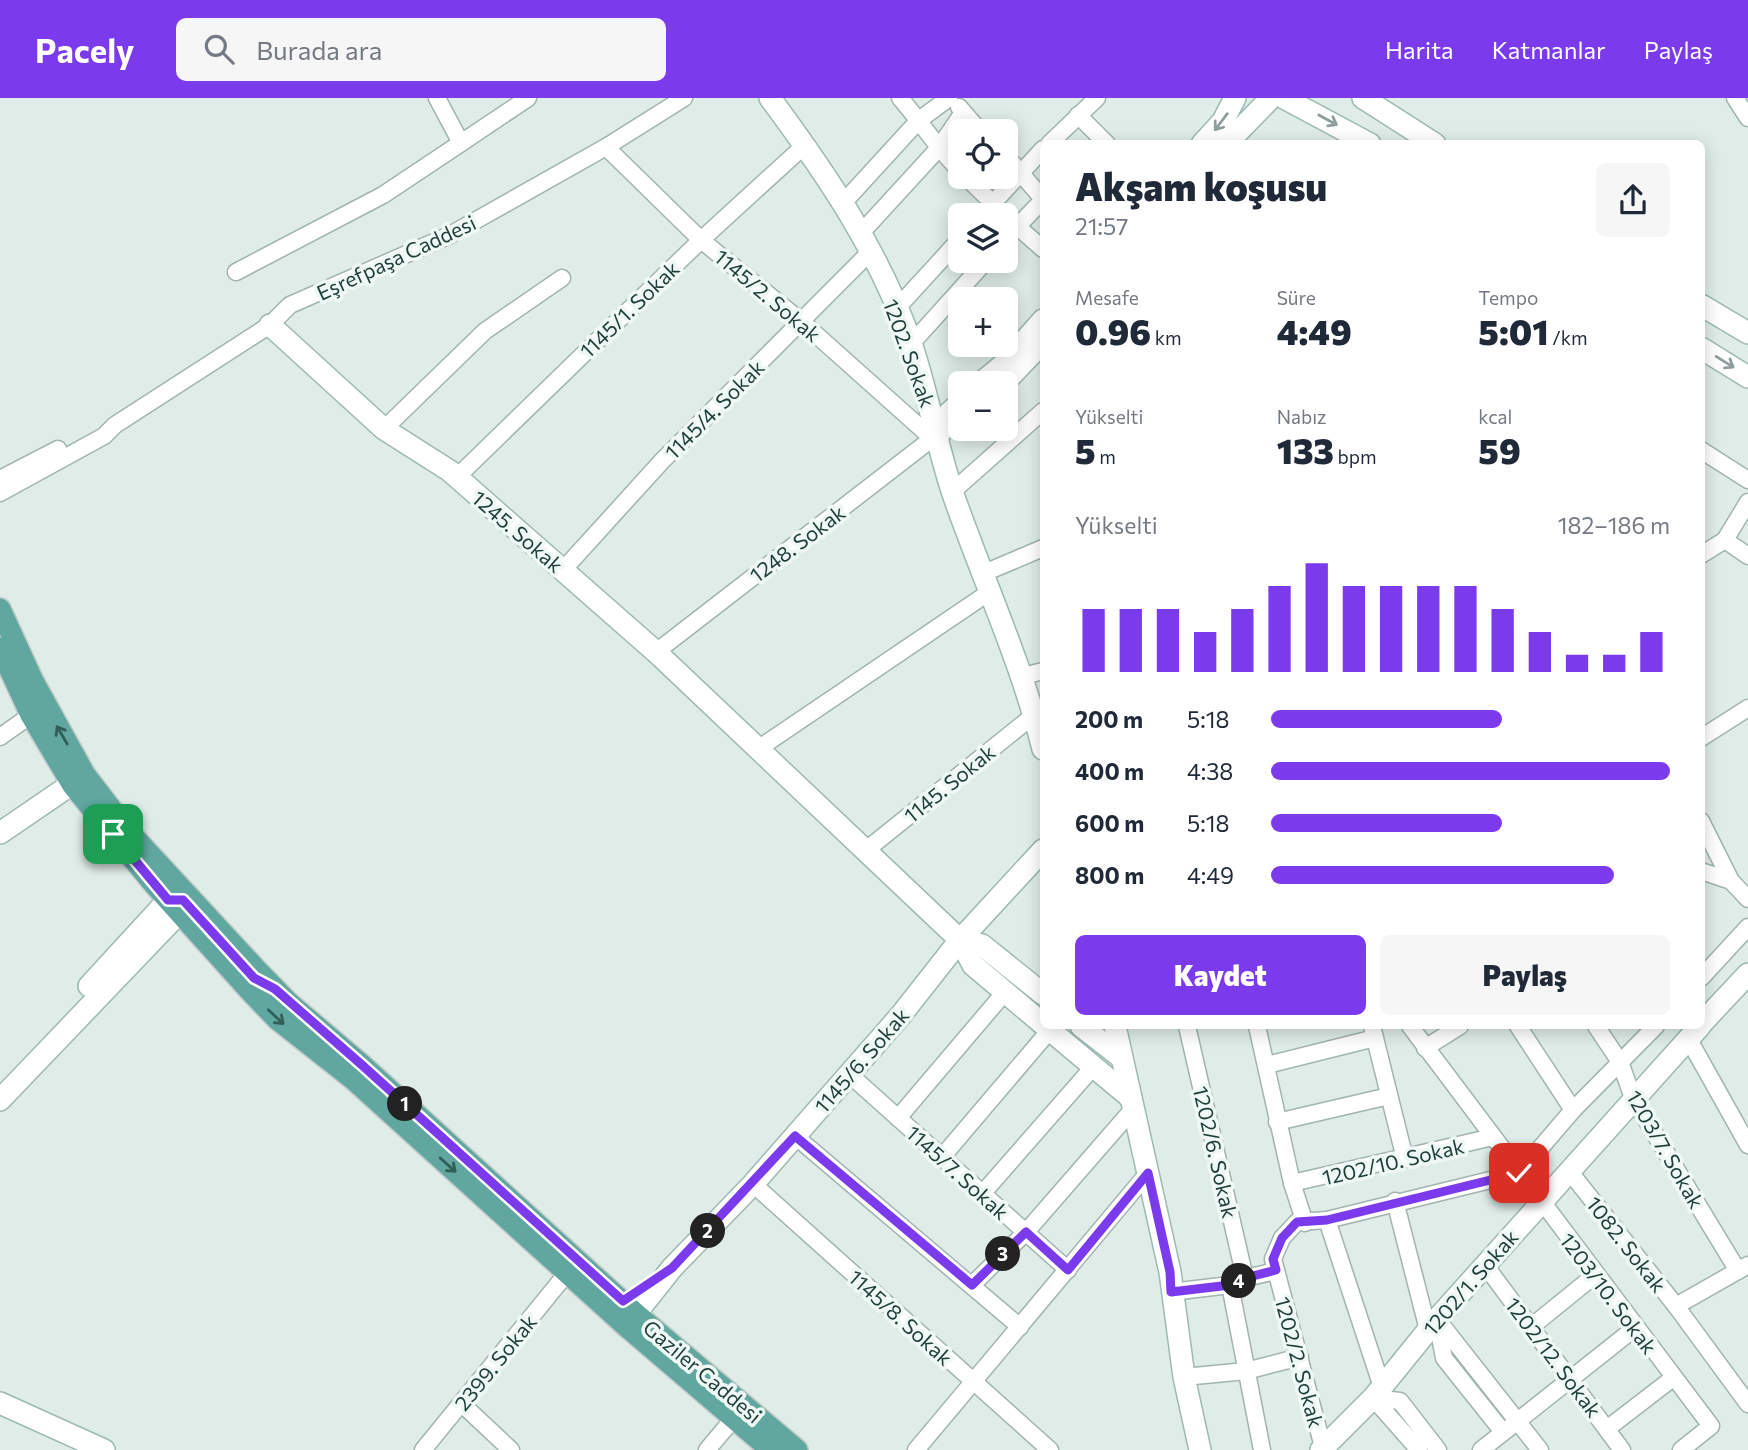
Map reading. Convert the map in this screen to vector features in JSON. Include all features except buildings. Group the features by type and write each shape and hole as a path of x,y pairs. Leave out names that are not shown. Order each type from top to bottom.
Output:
{"main road":[{"name":"Gaziler Caddesi","path":"0,609 79,779"},
{"name":"Gaziler Caddesi","path":"2,658 31,715 79,779 277,1019 353,1079 567,1273 628,1314 797,1450"},
{"name":"Gaziler Caddesi","path":"177,899 628,1314 734,1418 771,1450"}],"street":[{"path":"437,98 461,143"},
{"path":"236,272 383,195 528,98"},
{"name":"Eşrefpaşa Caddesi","path":"0,493 104,436 115,425 270,325 290,304 450,235 606,147 684,98"},
{"name":"1202. Sokak","path":"770,98 844,202 897,308 911,344 953,491 987,582 1033,674 1034,715 1040,736"},
{"path":"900,98 948,159"},
{"path":"844,202 919,120 952,98 967,119"},
{"path":"1053,140 1097,98"},
{"path":"1206,140 1223,121 1235,98"},
{"path":"1363,98 1429,140"},
{"path":"1735,98 1748,118"},
{"path":"1230,140 1275,99 1360,140"},
{"path":"861,233 938,149 962,114"},
{"path":"1077,115 1103,140"},
{"name":"1145/1. Sokak","path":"457,477 701,240 804,145"},
{"name":"1145/2. Sokak","path":"606,147 701,240 938,435"},
{"path":"993,203 1040,152"},
{"path":"1018,167 1040,195"},
{"path":"1018,217 1040,201"},
{"path":"1018,231 1040,247"},
{"name":"1145/4. Sokak","path":"563,570 662,461 870,252"},
{"path":"897,308 948,253"},
{"path":"911,344 975,273"},
{"path":"384,429 485,331 562,278"},
{"path":"1705,307 1748,333"},
{"path":"996,371 1040,323"},
{"name":"1245. Sokak","path":"270,325 384,429 457,477 656,652 960,940"},
{"path":"1015,371 1040,345"},
{"path":"1705,350 1748,377"},
{"path":"938,435 948,413"},
{"path":"953,491 1040,414"},
{"name":"Eşrefpaşa Caddesi","path":"0,479 100,428 115,425"},
{"path":"938,435 948,430"},
{"name":"1248. Sokak","path":"656,652 938,435"},
{"path":"1705,453 1748,480"},
{"path":"1705,552 1725,540 1748,502"},
{"path":"1725,540 1748,556"},
{"path":"758,749 987,582 1040,550"},
{"path":"1705,735 1748,708"},
{"path":"0,737 31,715"},
{"name":"1145. Sokak","path":"865,851 1034,715"},
{"path":"0,832 79,779"},
{"path":"1705,829 1731,881 1748,899"},
{"name":"1145/6. Sokak","path":"628,1314 795,1136 960,940 1040,853"},
{"path":"1705,872 1731,881"},
{"path":"0,1084 177,899"},
{"path":"0,1100 177,899"},
{"path":"1705,974 1748,928"},
{"path":"960,940 973,965 1040,1021"},
{"path":"960,940 982,945 1040,993"},
{"name":"1202/1. Sokak","path":"1705,1021 1746,983"},
{"path":"898,1118 1005,992"},
{"path":"942,1157 1044,1029"},
{"path":"1050,1029 1094,1066 1132,1103"},
{"path":"1086,1029 1122,1058"},
{"path":"1116,1029 1170,1272 1184,1377 1200,1450"},
{"name":"1202/6. Sokak","path":"1188,1029 1245,1278"},
{"path":"1258,1029 1292,1183 1305,1223 1519,1173 1573,1110 1653,1029"},
{"name":"1203/10. Sokak","path":"1412,1029 1711,1426 1681,1450"},
{"path":"1425,1048 1455,1029"},
{"path":"1520,1029 1573,1110"},
{"name":"1203/7. Sokak","path":"1598,1029 1620,1062 1633,1098 1743,1268"},
{"path":"1696,1029 1748,1145"},
{"name":"1202/1. Sokak","path":"1322,1449 1377,1391 1432,1324 1696,1029"},
{"path":"1267,1065 1373,1032 1405,1159"},
{"path":"982,1194 1094,1066"},
{"name":"1145/7. Sokak","path":"849,1074 1068,1270"},
{"path":"1278,1122 1389,1096"},
{"path":"972,1285 1026,1232 1132,1103"},
{"path":"795,1136 1020,1327"},
{"name":"1202/10. Sokak","path":"1292,1183 1493,1137"},
{"name":"1082. Sokak","path":"1570,1172 1681,1304 1748,1404"},
{"path":"916,1450 1148,1173"},
{"name":"1145/8. Sokak","path":"752,1184 1050,1450"},
{"path":"1395,1201 1444,1357 1503,1432"},
{"path":"1327,1220 1377,1391 1419,1450"},
{"name":"1202/2. Sokak","path":"1305,1223 1297,1222 1282,1238 1273,1259 1322,1449"},
{"name":"1202/12. Sokak","path":"1485,1265 1622,1450"},
{"path":"1681,1304 1743,1268"},
{"path":"1171,1292 1230,1285 1276,1270"},
{"name":"2399. Sokak","path":"424,1450 567,1273"},
{"path":"1531,1327 1595,1275"},
{"path":"1230,1285 1262,1450"},
{"path":"1432,1324 1540,1450"},
{"path":"1482,1450 1635,1328"},
{"path":"1184,1377 1246,1371 1300,1357"},
{"path":"1608,1428 1673,1378"},
{"path":"1377,1391 1400,1401 1438,1450"},
{"path":"0,1403 104,1450"},
{"path":"461,1404 500,1447"},
{"path":"706,1450 734,1418"}],"route":[{"path":"113,834 168,900 183,900 254,978 275,989 362,1065 623,1301 672,1268 795,1136 972,1285 1026,1232 1068,1270 1148,1173 1170,1272 1171,1292 1230,1285 1276,1270 1273,1259 1282,1238 1297,1222 1327,1220 1395,1201 1519,1173"}]}
